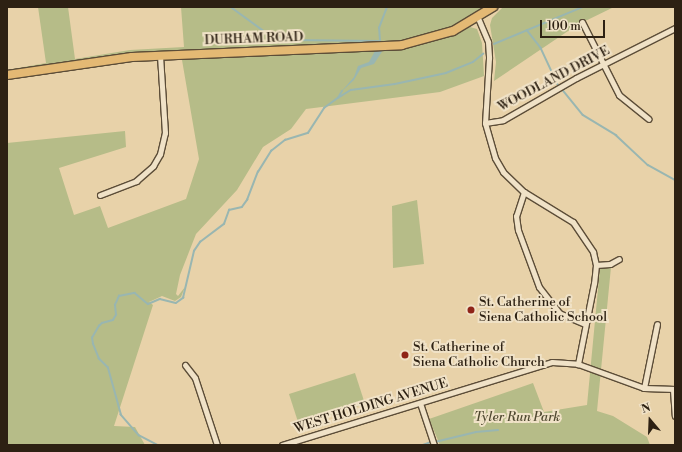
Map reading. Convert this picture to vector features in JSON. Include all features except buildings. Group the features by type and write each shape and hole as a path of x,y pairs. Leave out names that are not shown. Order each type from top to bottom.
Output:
{"main road":[{"name":"DURHAM ROAD","path":"7,76 110,59 160,55 402,45 438,36 478,18 494,7"}],"street":[{"path":"478,18 488,42 489,58 485,123 488,140 499,165 524,192 572,222 585,237 593,252 596,265 578,364"},
{"path":"582,22 605,64 619,95 649,119"},
{"name":"WOODLAND DRIVE","path":"485,123 503,120 605,64 675,28"},
{"path":"100,195 136,181 153,166 160,154 165,133 160,55"},
{"path":"524,192 516,216 518,230 539,287 559,313 585,324"},
{"path":"596,265 610,264 619,259"},
{"path":"644,388 657,324"},
{"name":"WEST HOLDING AVENUE","path":"285,445 534,366 552,362 578,364 644,388 674,389"},
{"path":"185,365 195,378 217,445"},
{"path":"674,389 675,416"},
{"path":"420,403 434,445"}],"green space":[{"path":"38,7 68,7 75,59 130,50 184,47 181,7 489,7 454,27 405,42 119,55 7,73 7,70 46,63"},
{"path":"503,7 614,7 577,25 494,81 496,62 490,25 492,18"},
{"path":"470,27 477,29 482,43 484,76 440,92 306,109 291,129 263,147 237,190 196,234 180,275 176,294 178,296 185,287 181,297 175,301 162,296 149,302 153,305 114,426 135,427 145,445 7,445 7,143 125,131 126,147 59,168 74,215 100,206 108,228 186,199 199,159 182,60 164,60 171,57 347,50 452,35"},
{"path":"417,200 424,264 393,268 392,206"},
{"name":"Tyler Run Park","path":"611,267 597,411 613,416 647,437 650,445 440,445 429,419 533,383 544,412 587,405 600,268"},
{"path":"355,373 365,404 299,425 289,394"}],"water":[{"path":"383,50 374,64 361,68 354,80 341,92 354,77 358,66 369,62 375,51"}],"waterway":[{"path":"231,7 272,37 289,40 380,41 379,28 387,7"},
{"path":"494,44 583,7"},
{"path":"527,30 541,48 558,84"},
{"path":"157,445 139,436 121,415 108,368 99,359 93,344 92,338 99,326 102,323 113,320 116,315 115,305 119,296 135,293 148,304 160,299 176,303 183,298 194,251 200,242 224,224 229,210 242,207 247,200 258,172 271,151 285,140 308,133 324,108 338,98 351,90 395,84 446,73 473,62 483,54"},
{"path":"562,89 583,115 616,135 648,165 675,180"},
{"path":"338,98 342,91"},
{"path":"435,442 476,432 498,430"},
{"path":"423,445 431,442"}],"place":[{"name":"St. Catherine of Siena Catholic School","path":"471,310"},
{"name":"St. Catherine of Siena Catholic Church","path":"405,355"}]}
